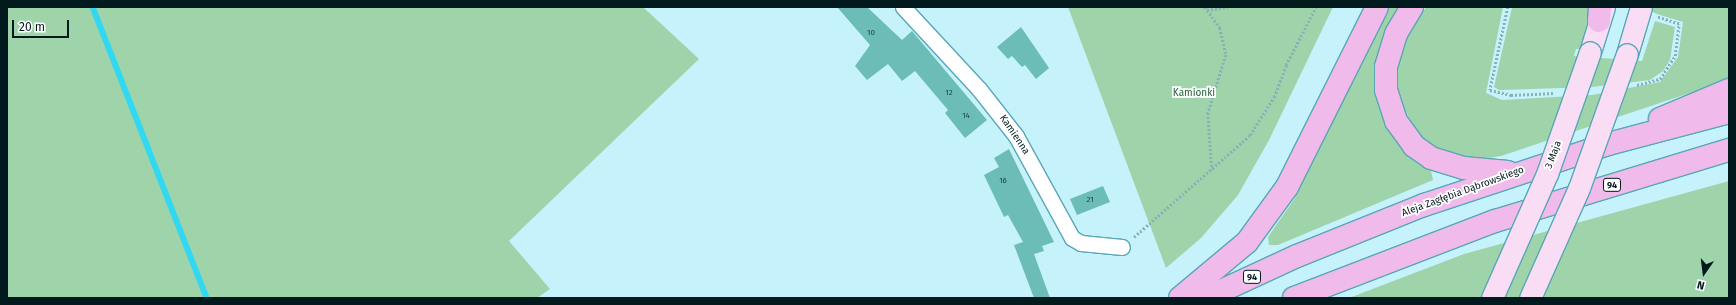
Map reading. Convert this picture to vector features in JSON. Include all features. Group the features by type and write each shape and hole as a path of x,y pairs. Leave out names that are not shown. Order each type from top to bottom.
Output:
{"main road":[{"path":"1180,298 1247,242 1287,187 1377,7"},
{"path":"1412,7 1391,46 1385,78 1392,112 1404,134 1414,146 1444,163 1485,171 1520,172"},
{"name":"3 Maja","path":"1492,298 1547,174 1590,52 1601,12"},
{"path":"1530,298 1579,188 1627,54 1647,12"},
{"path":"1608,144 1729,90"},
{"name":"Aleja Zagłębia Dąbrowskiego","path":"1206,298 1360,230 1520,172 1608,144 1729,112"},
{"name":"94","path":"1294,298 1495,221 1729,150"}],"street":[{"name":"Kamienna","path":"903,7 979,89 1016,136 1072,238 1081,243 1122,247"}],"path":[{"path":"1205,8 1228,7"},
{"path":"1122,247 1212,170 1263,118 1316,7"},
{"path":"1508,7 1490,90 1511,95 1563,93"},
{"path":"1205,8 1220,28 1226,55 1208,113 1212,170"},
{"path":"1630,86 1660,79 1674,60 1679,24 1647,12"}],"green space":[{"path":"7,7 643,7 699,59 509,241 550,289 537,298 7,298"},
{"name":"Kamionki","path":"1068,7 1333,7 1269,140 1238,195 1201,238 1166,268"},
{"path":"1388,7 1401,7 1387,29 1377,58 1378,103 1394,139 1431,171 1433,180 1278,245 1269,245 1268,237 1295,198"},
{"path":"1426,7 1503,7 1486,93 1502,100 1592,95 1660,82 1678,57 1683,22 1657,14 1651,11 1652,7 1729,7 1729,80 1501,156 1476,160 1452,157 1418,135 1397,95 1397,62 1405,38"},
{"path":"1512,7 1591,7 1581,49 1576,49 1574,56 1642,61 1655,21 1675,27 1670,60 1663,71 1650,80 1592,87 1499,90 1494,87"},
{"path":"1729,181 1729,298 1349,298 1464,254"}],"building":[{"path":"837,7 867,7 902,40 912,31 987,120 965,138 945,113 948,110 915,71 902,81 888,64 867,80 855,66 870,45"},
{"path":"1021,27 1049,68 1036,79 1025,65 1022,67 1012,56 1008,59 997,47"},
{"path":"1009,149 1054,242 1042,246 1044,251 1034,254 1050,298 1034,298 1014,245 1023,242 1008,215 1004,217 984,175 999,167 994,158"},
{"path":"1103,186 1110,202 1077,215 1070,199"}],"waterway":[{"path":"93,7 207,298"}]}
